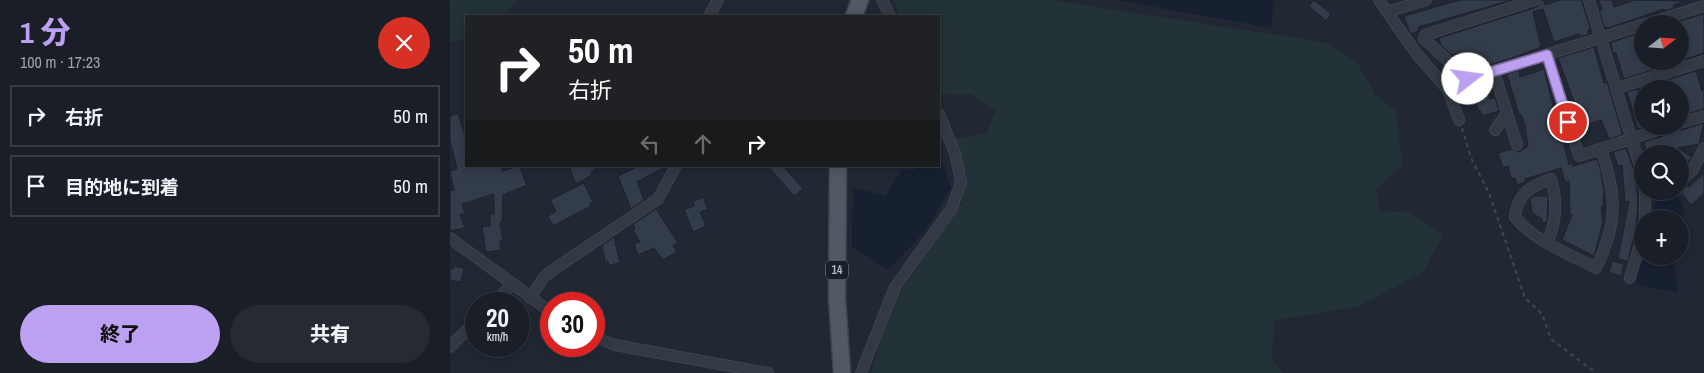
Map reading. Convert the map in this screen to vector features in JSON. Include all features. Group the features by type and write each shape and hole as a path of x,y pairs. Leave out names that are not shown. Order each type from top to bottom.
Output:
{"main road":[{"path":"854,15 860,0"},
{"name":"14","path":"838,167 837,298 842,373"}],"street":[{"path":"709,15 718,0"},
{"path":"882,0 890,15"},
{"path":"1379,0 1416,53 1448,90 1459,120"},
{"path":"1387,12 1426,0"},
{"path":"1534,0 1425,35 1424,39 1468,79 1634,27"},
{"path":"1589,0 1634,145"},
{"path":"1674,15 1704,6"},
{"path":"1547,55 1579,156 1642,135"},
{"path":"1617,88 1704,61"},
{"path":"1494,72 1517,145"},
{"path":"1495,130 1507,113"},
{"path":"861,373 895,287 952,208 961,182 955,153 940,116"},
{"path":"1689,120 1704,116"},
{"path":"1689,174 1704,148"},
{"path":"1548,242 1556,221 1556,195 1551,179 1532,186 1516,204 1515,217 1524,228 1548,242 1596,268 1608,244 1614,218 1610,177 1601,149"},
{"path":"540,305 530,298 544,277 658,199 675,167"},
{"path":"450,238 522,292"},
{"path":"1630,278 1634,264"},
{"path":"504,292 511,284"},
{"path":"450,347 465,332"},
{"path":"605,341 615,345 768,373"}],"path":[{"path":"1459,120 1471,158 1489,193 1525,298 1542,314 1551,339 1596,373"}],"shaded area":[{"path":"450,0 517,0 505,15 465,15 465,38 450,43"},
{"path":"894,0 1051,0 1328,43 1357,62 1375,95 1395,109 1403,165 1376,189 1380,213 1407,211 1443,234 1424,271 1357,307 1274,320 1272,360 1283,373 871,373 892,304 961,205 967,175 955,138 986,134 996,111 971,94 941,94 940,15 900,15"}],"water":[{"path":"1116,0 1274,0 1271,28"},
{"path":"940,156 951,188 925,231 889,270 852,247 853,187 885,196 903,169 915,170 915,167 940,167"},
{"path":"1657,200 1680,200 1684,210 1654,210"},
{"path":"1640,265 1675,265 1678,293 1633,284"}],"building":[{"path":"1314,0 1331,14 1326,21 1309,6"},
{"path":"1460,0 1512,0 1418,27 1419,31 1411,34 1404,16"},
{"path":"1544,0 1545,5 1560,0 1581,0 1591,30 1588,30 1589,34 1580,37 1579,34 1554,42 1543,9 1533,12 1541,47 1515,57 1470,71 1462,63 1459,53 1452,55 1441,45 1439,38 1537,7"},
{"path":"1599,0 1612,0 1614,7 1635,0 1685,1 1673,5 1674,8 1666,11 1664,9 1646,15 1634,15 1634,19 1608,28 1604,26 1599,11 1602,10"},
{"path":"1704,14 1704,53 1689,58 1689,18"},
{"path":"1634,35 1634,70 1652,70 1624,79 1616,53 1613,53 1612,42"},
{"path":"1594,47 1604,83 1607,82 1622,132 1622,135 1609,139 1601,120 1583,126 1558,58"},
{"path":"1544,69 1557,122 1554,124 1564,144 1569,165 1572,162 1573,166 1597,159 1600,168 1604,192 1603,207 1601,207 1603,222 1594,256 1562,240 1572,215 1570,216 1569,181 1565,182 1561,168 1525,179 1526,182 1517,185 1515,178 1511,179 1508,166 1503,168 1498,153 1512,149 1519,152 1528,146 1525,126 1521,114 1519,115 1507,74 1519,70 1520,77"},
{"path":"1696,71 1702,91 1704,90 1704,109 1689,113 1689,80 1667,80"},
{"path":"1484,81 1490,99 1495,98 1499,111 1482,116 1480,110 1478,111 1472,85"},
{"path":"1634,90 1634,116 1627,92"},
{"path":"458,113 465,136 465,167 502,167 502,171 519,167 527,185 503,195 502,222 500,222 503,241 500,241 501,250 486,252 482,227 490,226 490,214 494,214 494,194 462,204 465,213 460,215 465,228 450,231 450,191 454,190 450,171 457,169 450,140 450,116"},
{"path":"1704,123 1699,144 1689,146 1645,145 1644,142 1666,135 1689,135 1689,128"},
{"path":"1626,148 1634,170 1634,200 1638,201 1637,210 1634,210 1634,236 1628,261 1618,259 1629,201 1625,202 1622,165 1618,166 1613,152"},
{"path":"569,167 598,167 591,172 592,175 576,184"},
{"path":"637,167 664,167 637,182 644,200 631,209 618,176"},
{"path":"769,167 784,167 803,189 794,196"},
{"path":"1704,173 1704,194 1691,205 1687,200 1689,200 1689,187"},
{"path":"584,183 593,202 590,203 591,206 553,226 548,216 556,211 550,200"},
{"path":"1534,196 1548,196 1547,222 1542,223 1542,219 1532,213 1530,199"},
{"path":"703,197 708,209 700,212 706,226 693,232 684,210 694,206 693,202"},
{"path":"656,209 678,243 673,246 677,252 663,260 654,248 638,255 634,244 640,242 633,230 635,229 633,224"},
{"path":"614,237 620,263 609,265 608,261 605,262 602,245"},
{"path":"1612,261 1624,264 1621,276 1609,272"},
{"path":"454,266 464,268 461,282 450,280 450,269 453,269"}],"route":[{"path":"1468,79 1547,55 1568,122"}]}
